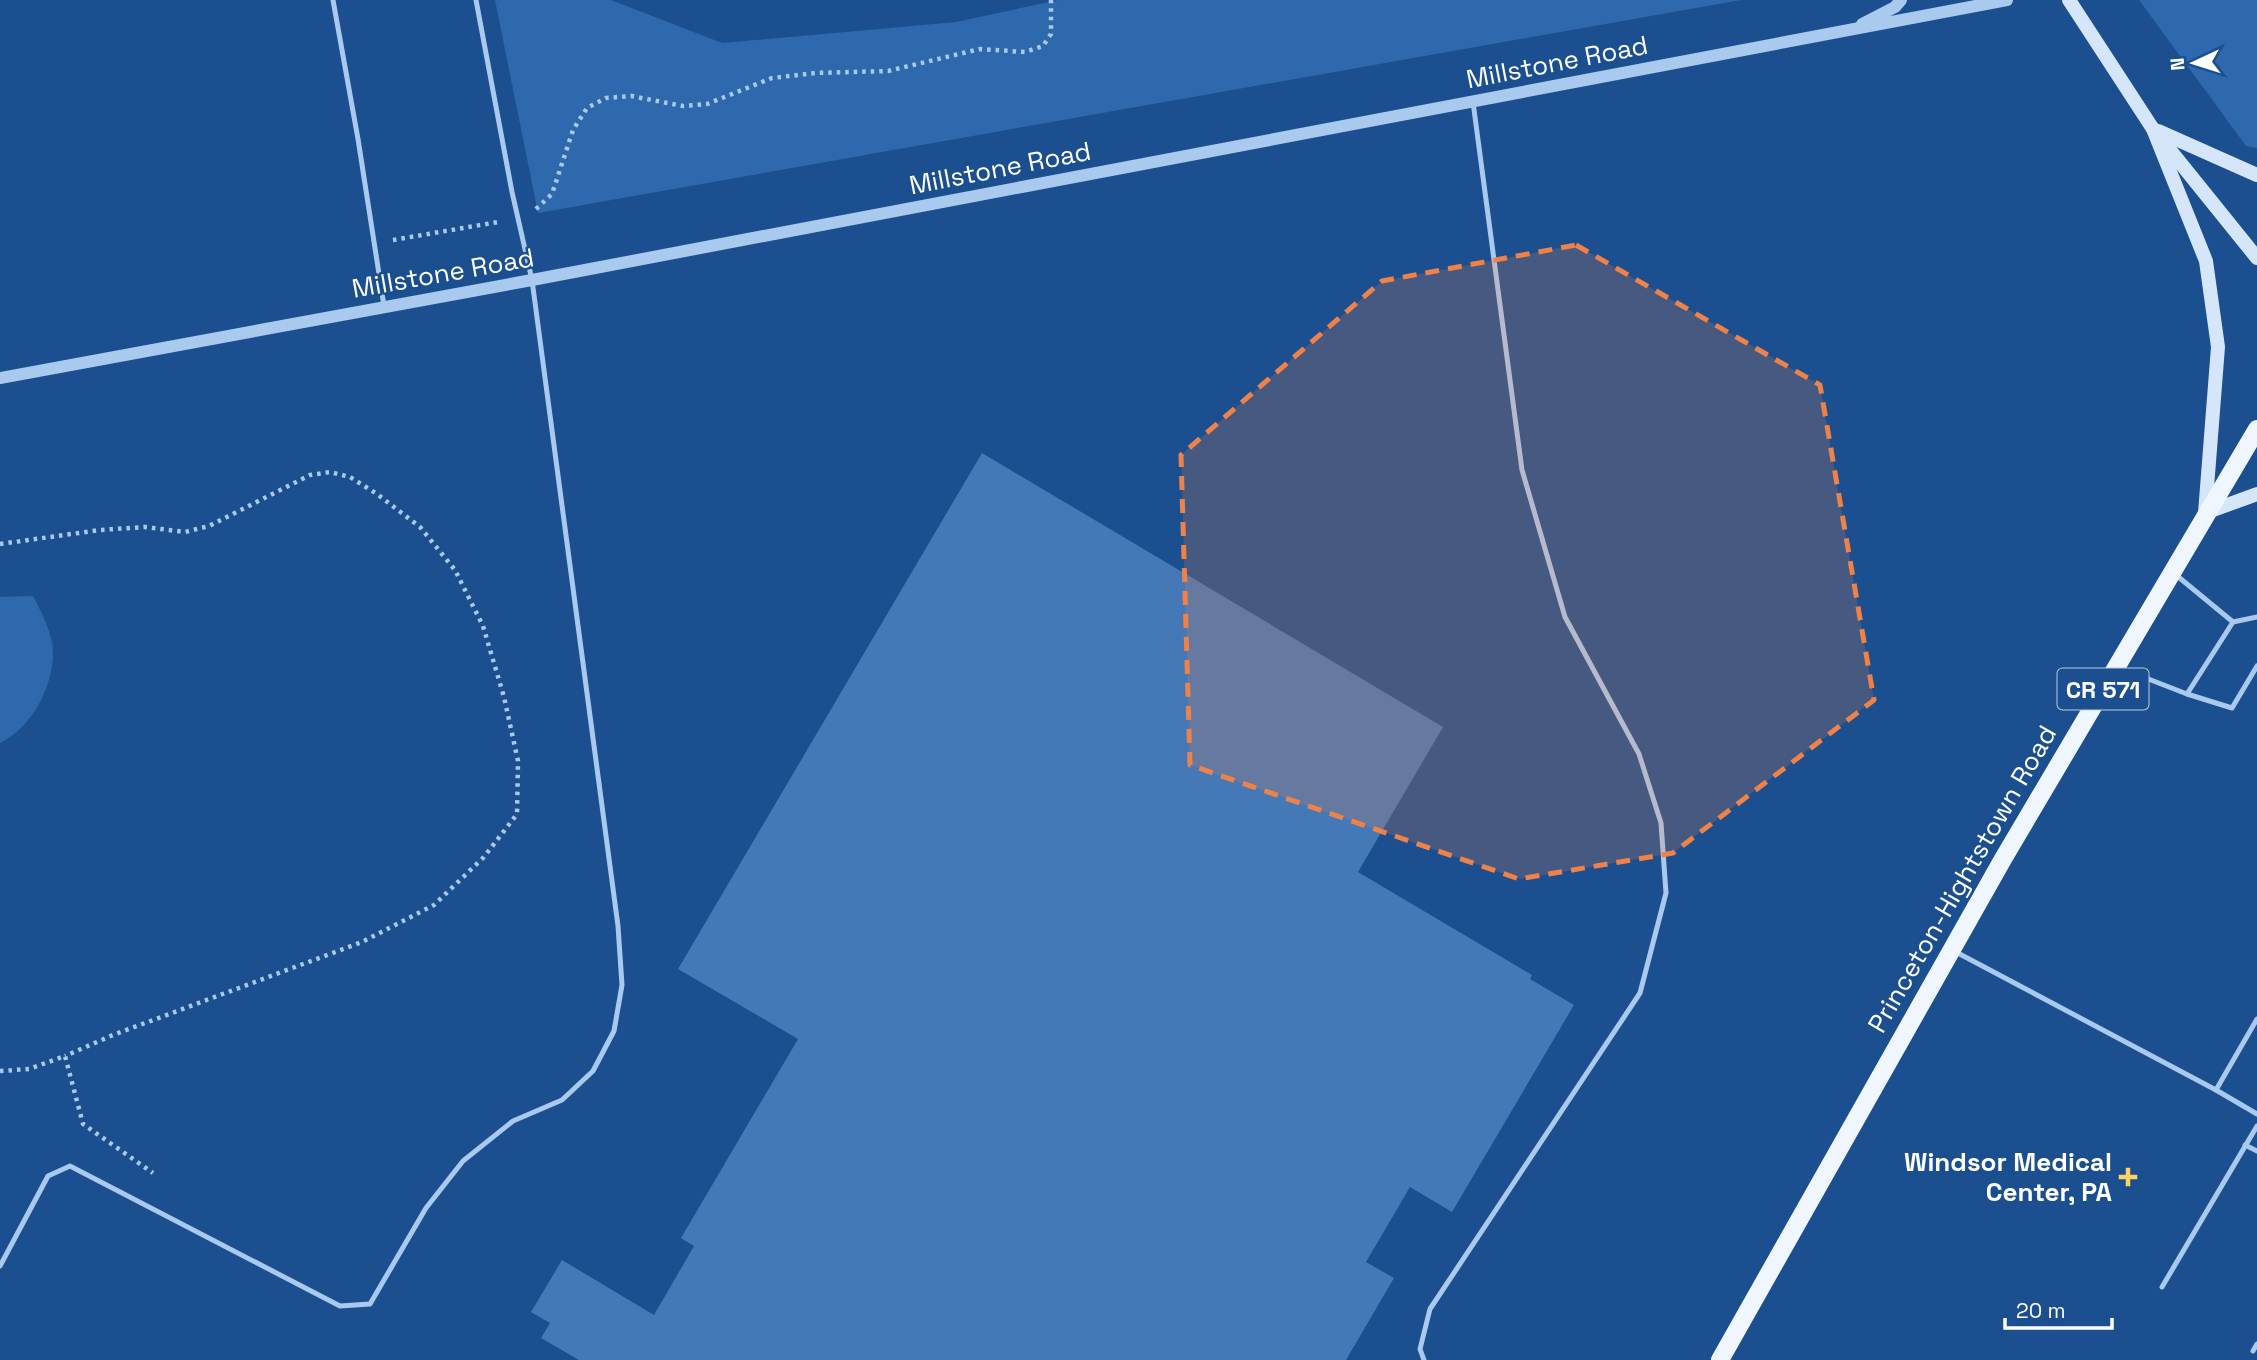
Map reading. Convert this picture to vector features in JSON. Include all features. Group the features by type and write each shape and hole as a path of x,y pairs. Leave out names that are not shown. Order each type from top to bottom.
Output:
{"main road":[{"path":"2069,0 2153,129 2257,258"},
{"path":"2153,129 2257,175"},
{"path":"2153,129 2206,261 2218,347 2205,513 2257,495"},
{"name":"Princeton-Hightstown Road","path":"1720,1360 1951,950 2205,513 2257,429"}],"street":[{"path":"1846,32 1895,8 1901,0"},
{"name":"Millstone Road","path":"0,378 2007,0"}],"lane":[{"path":"333,0 384,306"},
{"path":"0,1266 48,1176 70,1166 340,1306 370,1304 426,1208 463,1161 513,1121 562,1100 593,1071 614,1031 622,985 618,926 531,280 476,0"},
{"path":"1423,1360 1420,1349 1430,1309 1640,993 1666,893 1661,823 1639,754 1565,617 1522,470 1473,102"},
{"path":"2172,571 2233,622"},
{"path":"2187,694 2233,622 2257,617"},
{"path":"2116,667 2232,708 2257,666"},
{"path":"1951,950 2257,1114"},
{"path":"2216,1090 2257,1019"},
{"path":"2162,1287 2257,1126"},
{"path":"2245,1145 2257,1151"},
{"path":"2253,1351 2257,1344"}],"path":[{"path":"374,243 518,218 537,209 552,194 573,130 586,108 606,98 631,96 683,106 707,104 772,78 814,73 888,71 981,49 1025,52 1042,46 1051,34 1051,0"},
{"path":"0,544 100,530 145,527 185,532 209,526 310,475 330,472 350,477 419,527 455,570 483,626 519,761 517,814 485,858 434,905 362,942 113,1035 65,1056 29,1069 0,1071"},
{"path":"65,1056 83,1124 153,1173"}],"highlighted area":[{"path":"1576,245 1820,385 1874,700 1673,853 1519,879 1190,765 1181,455 1382,281"}],"shaded area":[{"path":"495,0 611,0 722,43 956,22 1058,0 1741,0 538,213"},
{"path":"2139,0 2257,0 2257,148 2246,146"},
{"path":"33,596 52,642 51,671 47,686 33,714 12,736 0,743 0,597"}],"building":[{"path":"982,453 1443,727 1358,872 1532,975 1530,979 1574,1005 1452,1212 1410,1187 1366,1262 1394,1278 1346,1360 579,1360 541,1338 550,1323 531,1312 562,1260 654,1315 694,1246 681,1238 798,1039 678,969"}],"place":[{"name":"Windsor Medical Center, PA","path":"2128,1177"}]}
